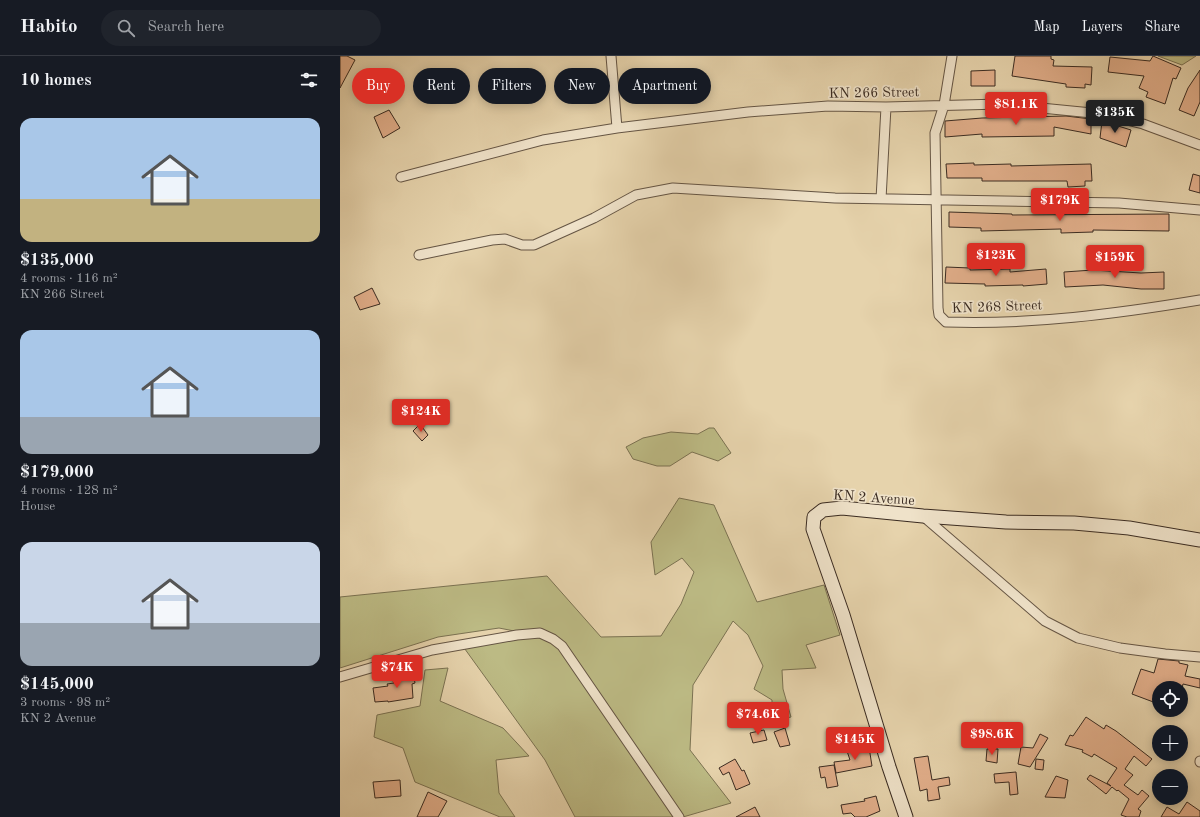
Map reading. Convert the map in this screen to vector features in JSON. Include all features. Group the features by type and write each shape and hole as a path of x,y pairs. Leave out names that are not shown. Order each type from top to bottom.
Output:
{"main road":[{"name":"KN 2 Avenue","path":"906,817 891,774 843,615 813,529 814,517 823,510 835,508 1006,522 1074,523 1129,528 1200,540"}],"street":[{"path":"611,56 617,128"},
{"name":"KN 268 Street","path":"952,56 944,105 935,133 938,201 938,308 939,315 946,322 981,324 1122,313 1200,300"},
{"name":"KN 266 Street","path":"401,177 543,140 617,128 748,112 828,106 886,107 1001,104 1102,114 1143,124 1200,145"},
{"path":"881,199 886,107"},
{"path":"419,254 492,240 505,239 522,245 534,244 594,218 636,195 673,188 938,201 1119,203 1200,210"},
{"path":"923,516 1044,621 1078,638 1120,648 1200,657"},
{"path":"340,677 432,650 517,635 540,633 553,638 562,646 680,817"}],"shaded area":[{"path":"1158,56 1196,56 1182,65"},
{"path":"709,428 714,428 731,453 718,461 692,452 670,466 657,466 633,459 626,447 643,438 671,432 698,434"},
{"path":"679,498 714,505 757,602 824,585 840,635 806,645 816,668 782,670 783,689 791,717 772,722 772,700 754,689 763,666 748,635 733,621 693,685 690,750 731,803 683,817 575,817 545,760 462,645 505,637 550,638 499,628 438,637 340,668 340,597 547,576 601,637 661,636 681,604 694,572 682,558 655,575 651,542"},
{"path":"448,668 440,701 503,728 529,756 496,760 499,793 515,817 500,817 415,782 403,748 374,737 377,715 420,706 425,670"}],"building":[{"path":"340,56 347,56 355,60 340,88"},
{"path":"1015,56 1051,56 1051,59 1054,60 1053,66 1092,67 1091,85 1085,84 1085,88 1066,87 1066,84 1012,76"},
{"path":"1153,56 1181,68 1176,79 1173,78 1165,104 1146,97 1148,92 1139,88 1144,76 1108,72 1110,57 1150,61"},
{"path":"995,70 995,86 971,86 971,71"},
{"path":"1200,70 1200,102 1194,116 1179,110 1188,88"},
{"path":"389,110 400,128 383,138 374,117"},
{"path":"1066,116 1091,119 1091,134 1054,127 1054,136 982,137 982,134 945,137 945,121 982,118"},
{"path":"1102,121 1131,130 1126,147 1100,138"},
{"path":"974,163 974,165 1011,164 1011,166 1091,164 1092,181 1085,181 1085,186 1068,187 1067,181 982,181 982,178 947,178 946,164"},
{"path":"1193,174 1200,176 1200,193 1189,190"},
{"path":"949,212 1012,215 1169,214 1169,231 1093,230 1093,232 1061,233 1061,229 981,231 981,228 949,227"},
{"path":"946,267 970,268 970,270 1010,269 1010,272 1046,269 1047,284 1023,286 985,286 985,284 945,283"},
{"path":"1093,270 1141,273 1164,272 1164,289 1141,289 1103,285 1065,287 1064,272"},
{"path":"372,288 380,304 360,310 354,297"},
{"path":"420,424 428,435 422,441 413,431"},
{"path":"1158,659 1179,661 1179,663 1188,665 1185,676 1200,679 1200,688 1188,685 1188,681 1152,681 1152,702 1132,694 1141,669 1154,673"},
{"path":"412,667 415,683 412,684 413,698 388,702 375,702 373,688 388,686 387,684 394,683 393,681 404,680 401,669"},
{"path":"1086,717 1104,729 1106,725 1116,731 1152,759 1146,766 1134,756 1125,769 1133,775 1124,785 1138,795 1142,790 1149,796 1138,809 1141,811 1139,817 1127,817 1121,815 1129,799 1118,790 1117,791 1112,787 1106,794 1087,779 1090,775 1111,786 1107,783 1117,768 1094,754 1092,757 1082,752 1083,750 1065,745 1070,735 1073,736"},
{"path":"785,728 790,745 780,747 774,732"},
{"path":"764,730 767,740 753,743 750,733"},
{"path":"1040,734 1048,738 1030,767 1018,764 1021,747 1033,748"},
{"path":"869,747 872,766 836,773 834,762 850,760 847,751"},
{"path":"987,749 998,749 997,763 986,761"},
{"path":"928,756 932,780 949,777 950,785 938,787 940,799 928,801 927,789 920,791 914,758"},
{"path":"735,759 742,771 744,770 750,784 736,790 729,772 723,775 719,768"},
{"path":"1036,759 1044,760 1043,770 1035,769"},
{"path":"834,765 838,786 827,788 825,777 821,778 819,767"},
{"path":"1016,772 1018,794 1010,795 1009,782 995,783 994,774"},
{"path":"1056,776 1068,780 1065,798 1045,797"},
{"path":"400,780 401,796 375,798 373,782"},
{"path":"428,792 447,801 438,817 417,817"},
{"path":"876,796 880,811 866,817 855,817 851,813 843,814 841,805 865,801 864,799"},
{"path":"1188,803 1200,811 1200,817 1161,817 1167,807 1179,814 1185,805 1188,805"},
{"path":"755,807 760,817 736,817"}]}
